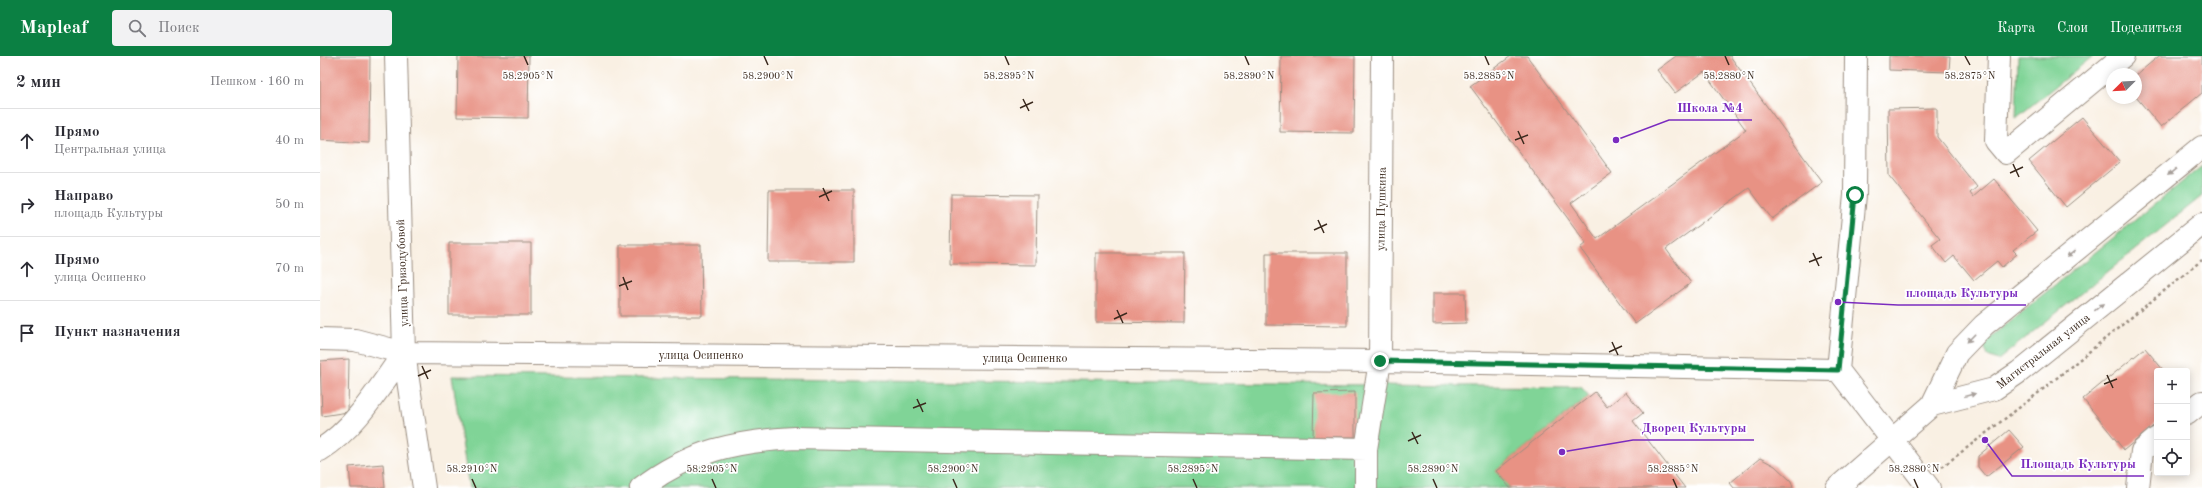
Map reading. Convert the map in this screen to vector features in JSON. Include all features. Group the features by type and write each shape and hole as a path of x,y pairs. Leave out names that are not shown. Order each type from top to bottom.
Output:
{"street":[{"name":"улица Гризодубовой","path":"396,56 404,353 424,488"},
{"name":"улица Пушкина","path":"1366,488 1366,449 1380,361 1382,56"},
{"path":"1856,56 1855,195 1838,370 1927,484"},
{"path":"1999,56 1996,141 2006,153 2123,56"},
{"path":"1932,405 1957,353 1984,325 2202,147"},
{"name":"Магистральная улица","path":"1837,488 1932,405 1994,389 2019,372 2202,224"},
{"name":"улица Осипенко","path":"320,339 355,340 404,353 1380,361 1838,370"},
{"path":"320,450 336,440 367,404 404,353"},
{"path":"2190,412 2202,402"},
{"path":"641,488 682,462 716,448 755,440 787,438 1366,449"},
{"path":"2138,488 2142,451 2155,440"}],"path":[{"path":"1927,484 2202,260"}],"green space":[{"path":"2018,56 2093,56 2016,118"},
{"path":"2202,166 2202,196 1998,360 1988,356 1983,343"},
{"path":"452,376 1581,387 1589,396 1496,471 1510,488 469,488"}],"building":[{"path":"320,56 370,56 369,143 320,140"},
{"path":"458,56 529,56 528,118 457,117"},
{"path":"1281,56 1355,56 1354,133 1280,132"},
{"path":"1511,56 1527,56 1612,173 1571,203 1597,239 1746,130 1704,72 1675,93 1657,70 1676,56 1730,56 1822,182 1772,219 1749,188 1666,249 1691,283 1635,324 1580,248 1586,243 1470,86"},
{"path":"1889,56 1950,56 1949,72 1889,70"},
{"path":"2159,56 2202,56 2202,93 2161,127 2142,104 2142,70"},
{"path":"1937,108 1937,137 1977,187 1970,193 1973,197 1994,179 2037,231 2013,250 2017,254 2002,267 1997,261 1974,280 1954,256 1946,263 1932,245 1940,239 1889,176 1888,109"},
{"path":"2082,117 2120,162 2066,207 2029,161"},
{"path":"769,190 854,190 854,262 768,262"},
{"path":"951,194 1037,195 1036,265 950,264"},
{"path":"449,243 531,243 531,315 449,315"},
{"path":"620,245 701,245 702,316 620,316"},
{"path":"1096,253 1185,253 1184,323 1096,322"},
{"path":"1266,253 1347,253 1347,326 1266,325"},
{"path":"1433,293 1465,293 1466,323 1433,324"},
{"path":"2145,348 2162,368 2154,368 2154,425 2124,450 2083,399"},
{"path":"349,359 348,412 322,416 320,361"},
{"path":"1355,392 1355,437 1313,437 1314,393"},
{"path":"1595,392 1607,407 1626,392 1643,413 1633,421 1685,488 1510,488 1496,471"},
{"path":"2009,430 2024,447 1986,477 1978,467 1978,456"},
{"path":"1760,458 1775,466 1791,481 1793,488 1734,488 1730,483"},
{"path":"383,464 385,488 351,488 349,467"}],"place":[{"name":"Школа №4","path":"1616,140"},
{"name":"площадь Культуры","path":"1838,302"},
{"name":"Площадь Культуры","path":"1985,440"},
{"name":"Дворец Культуры","path":"1562,452"}],"route":[{"path":"1380,361 1838,370 1855,195"}]}
